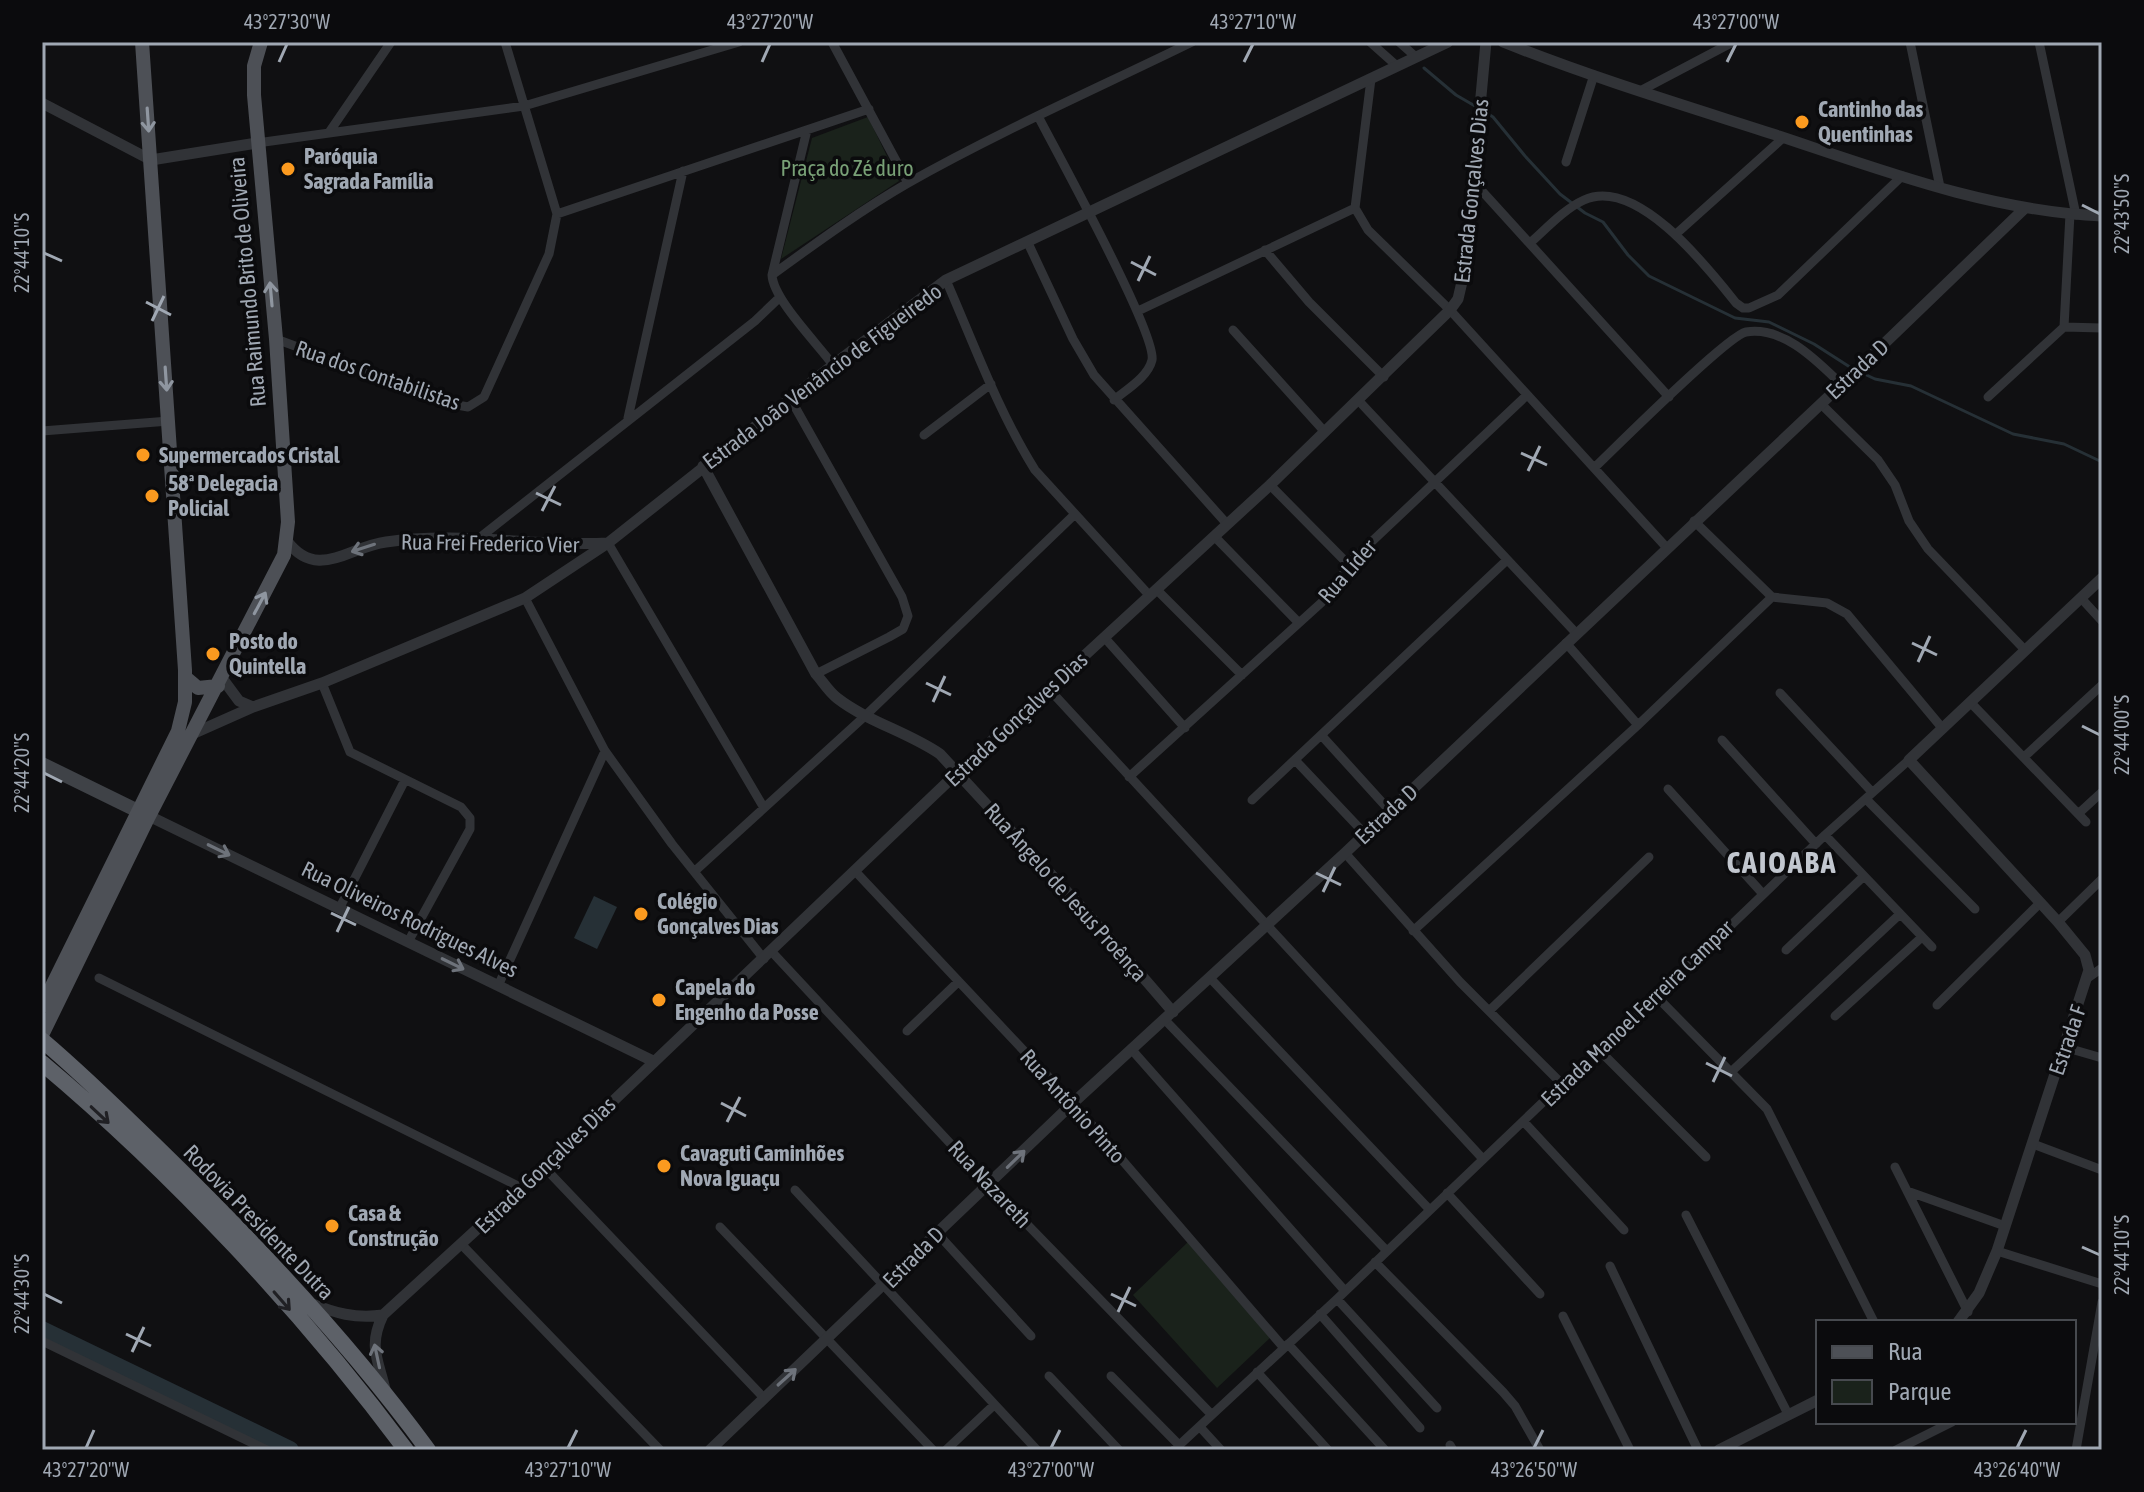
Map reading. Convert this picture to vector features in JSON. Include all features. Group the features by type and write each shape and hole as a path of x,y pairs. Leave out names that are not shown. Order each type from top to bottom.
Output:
{"highway":[{"name":"Rodovia Presidente Dutra","path":"42,1037 200,1189 305,1300 428,1450"},
{"name":"Rodovia Presidente Dutra","path":"42,1063 172,1182 244,1258 406,1450"}],"main road":[{"path":"42,1037 69,964 184,733 185,677 142,42"},
{"name":"Rua Raimundo Brito de Oliveira","path":"184,733 220,682 278,569 287,541 276,339 257,143 254,66 261,42"},
{"path":"185,677 205,690 220,682"},
{"name":"Rua Oliveiros Rodrigues Alves","path":"42,764 143,814"},
{"path":"42,1006 69,964"}],"street":[{"path":"330,131 391,42"},
{"name":"Rua dos Contabilistas","path":"276,339 463,407 474,405 489,390 543,268 557,214 505,42"},
{"path":"42,103 151,160 330,131 524,106 739,42"},
{"path":"832,42 908,183"},
{"path":"772,275 840,226 908,183 1192,42"},
{"path":"1370,42 1397,66"},
{"path":"1399,42 1416,57"},
{"name":"Estrada João Venâncio de Figueiredo","path":"184,733 322,683 525,598 608,543 790,398 946,280 1448,42"},
{"name":"Estrada Gonçalves Dias","path":"383,1315 462,1245 958,772 1270,485 1450,310 1462,287 1486,42"},
{"path":"1503,42 1640,91 1902,176 2024,209 2102,216"},
{"path":"1640,91 1733,42"},
{"path":"1910,42 1940,187"},
{"path":"1988,397 2064,327 2073,214 2039,42"},
{"path":"1566,162 1594,75"},
{"path":"1371,79 1355,208 1368,230 1450,310 1667,548"},
{"path":"557,214 869,109"},
{"path":"1038,116 1138,311 1152,346 1152,358 1145,373 1114,400"},
{"path":"807,130 772,284 779,298 833,365"},
{"path":"1676,234 1783,138"},
{"path":"628,418 683,171"},
{"path":"1530,243 1582,201 1602,196 1621,200 1658,219 1676,234 1743,308 1758,305 1778,295 1902,176"},
{"path":"1472,180 1669,397"},
{"path":"1138,311 1355,208"},
{"name":"Estrada D","path":"710,1450 1073,1103 1390,811 2024,209"},
{"path":"1028,243 1073,339 1094,375 1227,524"},
{"path":"1265,250 1289,281 1384,377"},
{"path":"946,280 991,384 1022,450 1035,470 1074,515 1242,675"},
{"path":"478,539 755,321 779,298"},
{"path":"2064,327 2102,328"},
{"path":"1233,330 1324,431"},
{"path":"1594,468 1742,333 1759,332 1782,338 1844,382"},
{"path":"924,435 991,384"},
{"name":"Rua Líder","path":"1129,777 1338,585 1348,564 1527,395"},
{"path":"790,398 902,597 908,616 903,629 816,674"},
{"path":"1358,400 1576,633"},
{"path":"1821,404 1878,460 1895,485 1909,521 1928,549 2025,650"},
{"path":"42,431 169,421"},
{"name":"Rua Ângelo de Jesus Proênça","path":"703,466 816,674 834,696 865,716 923,742 958,772 1104,932 1169,1016"},
{"path":"1270,485 1348,564"},
{"path":"695,871 865,716 1074,515"},
{"path":"1694,521 1772,597 1827,603 1841,609 1943,729"},
{"path":"1214,536 1298,622"},
{"name":"Rua Frei Frederico Vier","path":"287,541 299,555 318,561 388,541 478,539 608,543"},
{"path":"608,543 764,808"},
{"path":"1252,800 1507,560"},
{"name":"Estrada Manoel Ferreira Campar","path":"1177,1448 1825,835 1943,729 2102,578"},
{"path":"1413,931 1638,725 1772,597"},
{"name":"Rua Nazareth","path":"525,598 605,751 672,844 768,955 1211,1414"},
{"path":"2081,598 2102,621"},
{"path":"1104,637 1185,728"},
{"path":"1566,643 1638,725"},
{"path":"220,682 239,701 253,707"},
{"path":"322,683 350,752 461,807 471,822 408,942"},
{"path":"2024,757 2102,685"},
{"path":"1048,688 1483,1159"},
{"path":"1780,693 1869,796 1975,909"},
{"path":"1971,703 2086,822"},
{"path":"1322,736 1390,811"},
{"path":"1722,740 1816,844"},
{"path":"498,986 605,751"},
{"path":"1295,760 1365,834"},
{"name":"Estrada F","path":"1909,760 2058,922 2088,963 2089,977 1997,1251 1988,1276 1968,1312 1960,1320"},
{"path":"339,909 405,780"},
{"path":"1668,789 1763,894"},
{"path":"2078,814 2102,792"},
{"name":"Rua Oliveiros Rodrigues Alves","path":"143,814 653,1061"},
{"path":"1825,835 1932,947"},
{"path":"1345,853 1413,931 1562,1084"},
{"path":"1489,1011 1649,857"},
{"name":"Rua Antônio Pinto","path":"855,871 1073,1103 1286,1346 1385,1450"},
{"path":"1786,950 1864,876"},
{"path":"2058,922 2102,879"},
{"path":"1937,1005 2040,903"},
{"path":"1732,1071 1900,914"},
{"path":"1835,1016 1922,937"},
{"path":"2089,977 2102,968"},
{"path":"99,978 522,1188"},
{"path":"1210,978 1429,1209"},
{"path":"907,1031 958,982"},
{"path":"1656,996 1767,1109 1873,1320"},
{"path":"1169,1016 1386,1250"},
{"path":"2064,1047 2101,1055"},
{"path":"1132,1050 1345,1291"},
{"path":"1600,1051 1706,1157"},
{"path":"1524,1122 1624,1230"},
{"path":"2033,1144 2102,1170"},
{"path":"544,1167 764,1398"},
{"path":"1895,1167 1968,1312"},
{"path":"795,1190 1037,1450"},
{"path":"1907,1191 2005,1226"},
{"path":"1447,1193 1540,1294"},
{"path":"1686,1215 1788,1414"},
{"path":"720,1227 933,1450"},
{"path":"937,1233 1031,1336"},
{"path":"462,1245 660,1450"},
{"path":"1997,1251 2102,1284"},
{"path":"1375,1262 1503,1392 1515,1406 1540,1450"},
{"path":"1610,1266 1698,1450"},
{"path":"1337,1299 1437,1408"},
{"path":"305,1300 348,1317 383,1315"},
{"path":"2076,1450 2102,1302"},
{"path":"1320,1314 1420,1428"},
{"path":"383,1315 374,1337 374,1348 387,1398"},
{"path":"1563,1316 1630,1450"},
{"path":"42,1341 267,1450"},
{"path":"1257,1372 1328,1450"},
{"path":"1049,1376 1119,1450"},
{"path":"1111,1376 1177,1448"},
{"path":"1719,1450 1816,1401"},
{"path":"946,1450 994,1405"},
{"path":"1896,1450 1948,1424"},
{"path":"1200,1427 1221,1450"}],"green space":[{"name":"Praça do Zé duro","path":"868,117 899,181 781,259 812,138"},
{"path":"1188,1242 1271,1337 1217,1388 1133,1295"}],"shaded area":[{"path":"594,896 617,907 597,949 574,938"}],"waterway":[{"path":"1424,68 1456,95 1475,106"},
{"path":"1482,110 1493,117 1560,194 1603,222 1649,276 1735,318 1769,322 1814,344 1853,369"},
{"path":"1860,372 1875,379 1911,386 2013,434 2064,444 2102,462"},
{"path":"42,1330 290,1450"}],"place":[{"name":"Cantinho das Quentinhas","path":"1802,122"},
{"name":"Paróquia Sagrada Família","path":"288,169"},
{"name":"Supermercados Cristal","path":"143,455"},
{"name":"58ª Delegacia Policial","path":"152,496"},
{"name":"Posto do Quintella","path":"213,654"},
{"name":"Colégio Gonçalves Dias","path":"641,914"},
{"name":"Capela do Engenho da Posse","path":"659,1000"},
{"name":"Cavaguti Caminhões Nova Iguaçu","path":"664,1166"},
{"name":"Casa & Construção","path":"332,1226"}],"district":[{"name":"CAIOABA","path":"1782,863"}]}
